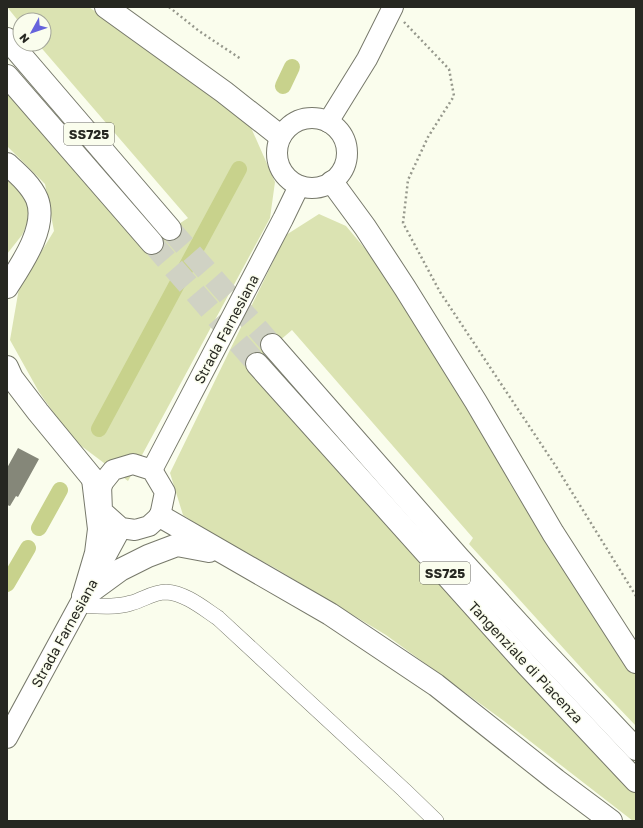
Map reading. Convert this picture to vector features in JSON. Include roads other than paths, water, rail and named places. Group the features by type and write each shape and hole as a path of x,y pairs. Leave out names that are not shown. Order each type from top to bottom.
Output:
{"highway":[{"path":"106,7 224,92 280,136"},
{"name":"SS725","path":"7,39 170,229"},
{"name":"SS725","path":"7,76 152,243"},
{"path":"7,164 24,180 37,200 40,220 30,249 7,287"},
{"path":"332,182 365,227 405,288 476,402 554,533 636,662"},
{"name":"Tangenziale di Piacenza","path":"272,345 458,557 538,645 636,748"},
{"name":"Tangenziale di Piacenza","path":"257,364 526,664 636,781"},
{"path":"7,367 12,378 38,412 97,482 99,528 96,553 81,601"},
{"path":"160,516 330,614 436,685 556,780 611,821"},
{"path":"81,601 120,570 148,556 177,545 223,553"}],"main road":[{"path":"328,122 367,59 392,8"},
{"path":"310,118 328,122 341,134 347,151 344,169 332,182 322,188 310,189 299,186 283,174 276,156 280,136 292,123 310,118"},
{"name":"Strada Farnesiana","path":"152,470 299,186"},
{"path":"133,464 152,470 165,492 160,516 149,526 135,530 120,528 102,511 97,482 114,470 133,464"},
{"name":"Strada Farnesiana","path":"7,738 120,528"}],"lane":[{"path":"81,601 119,605 131,603 157,593 168,592 194,602 218,618 436,821"}],"waterway":[{"path":"283,86 292,67"},
{"path":"99,429 239,169"},
{"path":"39,528 60,490"},
{"path":"7,584 28,548"}],"tunnel":[{"path":"170,229 272,345"},
{"path":"152,243 257,364"}]}
